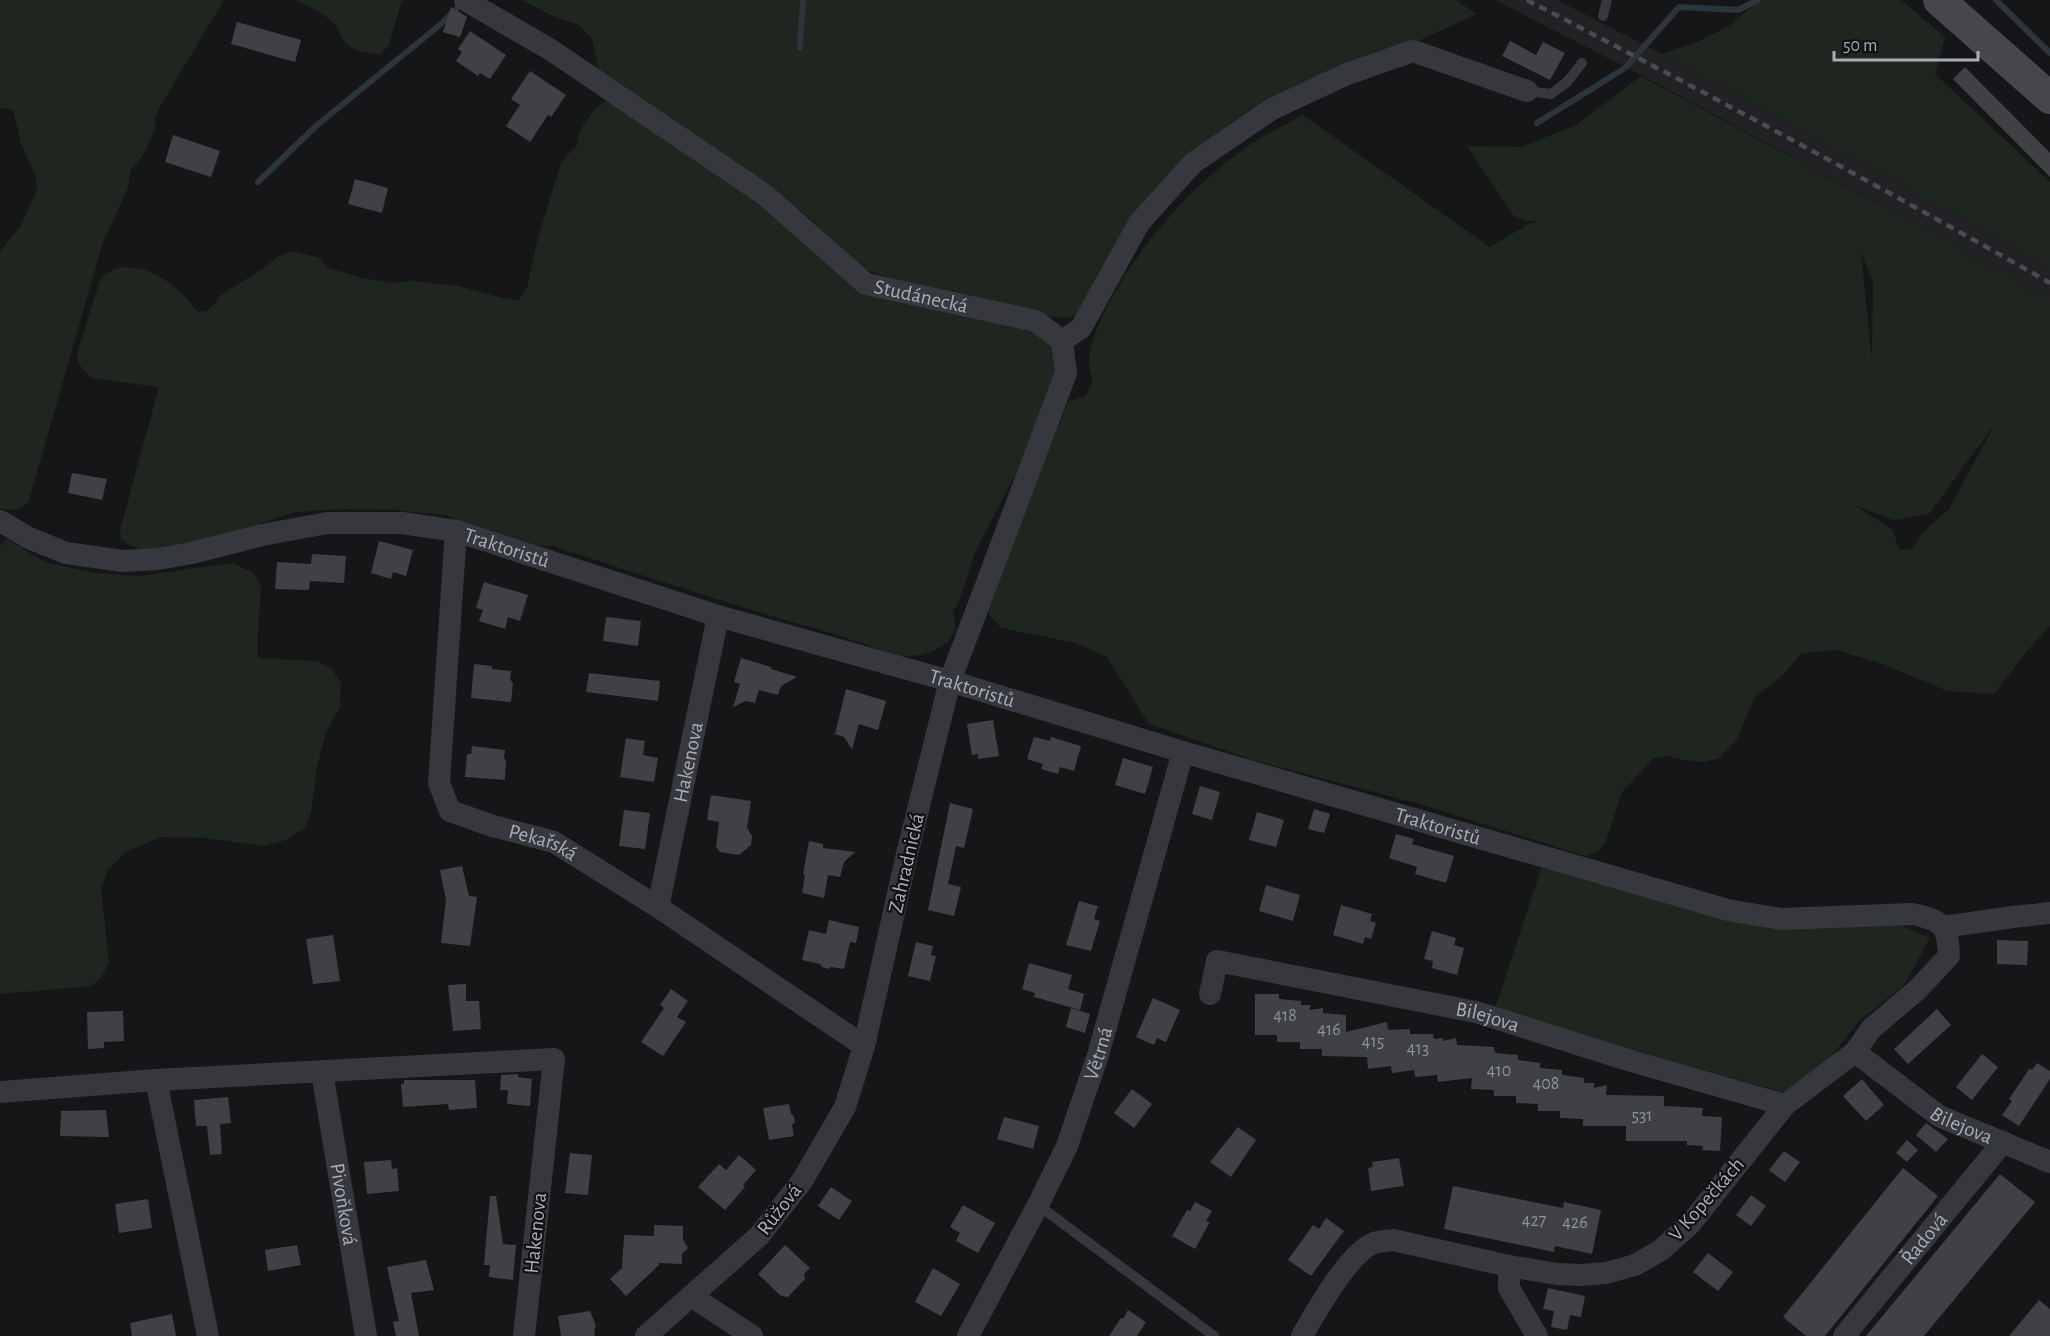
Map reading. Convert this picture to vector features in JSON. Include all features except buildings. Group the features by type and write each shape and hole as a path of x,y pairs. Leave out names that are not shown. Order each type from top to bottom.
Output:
{"main road":[{"path":"1939,0 2050,98"}],"street":[{"name":"Studánecká","path":"465,0 551,50 765,195 866,284 1036,321 1062,340"},
{"path":"950,681 1066,373 1062,340 1081,328 1139,223 1193,163 1272,109 1347,74 1413,51 1527,91"},
{"name":"Traktoristů","path":"0,521 28,538 66,553 123,561 158,559 192,553 262,535 327,523 402,522 456,531 718,616 950,681 1182,752 1728,910 1781,919 1912,914 1934,918 1943,927"},
{"name":"Pekařská","path":"456,531 439,783 450,811 493,826 554,842 658,907 864,1046"},
{"name":"Hakenova","path":"658,907 718,616"},
{"name":"Zahradnická","path":"864,1046 907,854 950,681"},
{"name":"Větrná","path":"968,1336 1067,1146 1098,1055 1182,752"},
{"path":"1943,927 2013,916 2050,914"},
{"name":"V Kopečkách","path":"1302,1336 1356,1254 1374,1243 1393,1240 1509,1266 1557,1274 1581,1275 1606,1274 1635,1265 1661,1250 1691,1223 1785,1106 1855,1052 1871,1029 1918,989 1949,956 1948,937 1943,927"},
{"name":"Bilejova","path":"1210,994 1217,961 1476,1012 1630,1061 1785,1106"},
{"name":"Růžová","path":"646,1336 759,1236 802,1181 845,1107 864,1046"},
{"name":"Bilejova","path":"1855,1052 1939,1116 2050,1162"},
{"name":"Hakenova","path":"322,1072 554,1059 524,1336"},
{"path":"0,1092 156,1080 322,1072"},
{"name":"Pivoňková","path":"322,1072 366,1336"},
{"path":"156,1080 208,1336"},
{"name":"Řadová","path":"1844,1336 2003,1142"},
{"path":"1509,1266 1509,1288 1537,1336"},
{"path":"691,1296 752,1336"}],"lane":[{"path":"1603,15 1607,0"},
{"path":"1527,91 1551,94 1567,82 1582,63"},
{"path":"1038,1205 1214,1336"}],"shaded area":[{"path":"0,0 224,0 161,105 155,117 155,127 149,143 130,171 128,188 103,242 28,503 11,510 0,509 0,251 21,226 37,190 36,177 21,143 13,110 0,108"},
{"path":"295,0 402,0 389,45 380,55 351,47 326,17"},
{"path":"522,0 1456,0 1477,14 1401,49 1184,167 1078,315 1066,318 1052,317 971,295 903,284 864,269 807,216 722,153 599,70 592,39 579,25 555,17"},
{"path":"1495,0 1557,0 1662,54 1963,217 2050,267 2050,300 1949,242 1649,79"},
{"path":"1760,0 1901,0 1945,37 1935,74 2050,182 2050,267 1963,217 1662,54 1699,41 1729,26"},
{"path":"1641,76 1949,242 2050,300 2050,626 2025,653 1994,694 1947,691 1883,664 1836,650 1801,653 1784,674 1755,697 1736,741 1719,758 1705,762 1667,756 1654,758 1622,792 1606,841 1599,850 1586,856 1416,803 1253,760 1149,724 1107,657 1076,643 1001,628 988,613 987,603 1068,402 1086,396 1090,388 1092,379 1089,364 1092,346 1098,325 1113,296 1128,271 1164,223 1184,201 1228,161 1257,140 1303,115 1490,247 1530,223 1542,221 1528,221 1514,216 1467,146 1521,147 1576,125","holes":["1861,252 1873,282 1872,359","1995,424 1949,509 1923,532 1912,549 1899,550 1893,530 1856,506 1893,520 1929,514"]},
{"path":"609,100 789,223 855,281 1034,329 1053,348 1059,363 1022,462 975,552 960,599 953,613 955,624 953,634 948,641 931,652 921,655 897,655 553,546 540,546 464,526 450,516 397,510 346,509 295,512 191,546 144,551 121,539 120,530 159,387 91,378 78,363 77,353 100,280 116,269 126,267 145,270 176,288 198,312 209,310 221,295 277,257 292,251 319,258 328,268 363,278 392,283 412,281 458,286 518,300 527,288 537,242 561,162 579,143 577,138 590,116"},
{"path":"7,539 45,562 94,573 139,576 232,563 254,573 261,588 257,648 259,658 317,661 332,669 341,683 340,707 326,732 317,767 311,812 304,829 286,840 263,846 205,838 161,837 126,852 108,870 101,890 109,962 101,978 92,986 0,994 0,546"},
{"path":"1545,857 1786,924 1887,919 1930,938 1904,985 1858,1022 1820,1071 1783,1092 1494,1012"}],"waterway":[{"path":"800,48 803,0"},
{"path":"1537,123 1625,68 1679,7 1738,10 1758,0"},
{"path":"1996,0 2050,53"},
{"path":"258,182 316,126 441,24 463,3"}],"railway":[{"path":"1527,0 1790,139 2050,283"}]}
